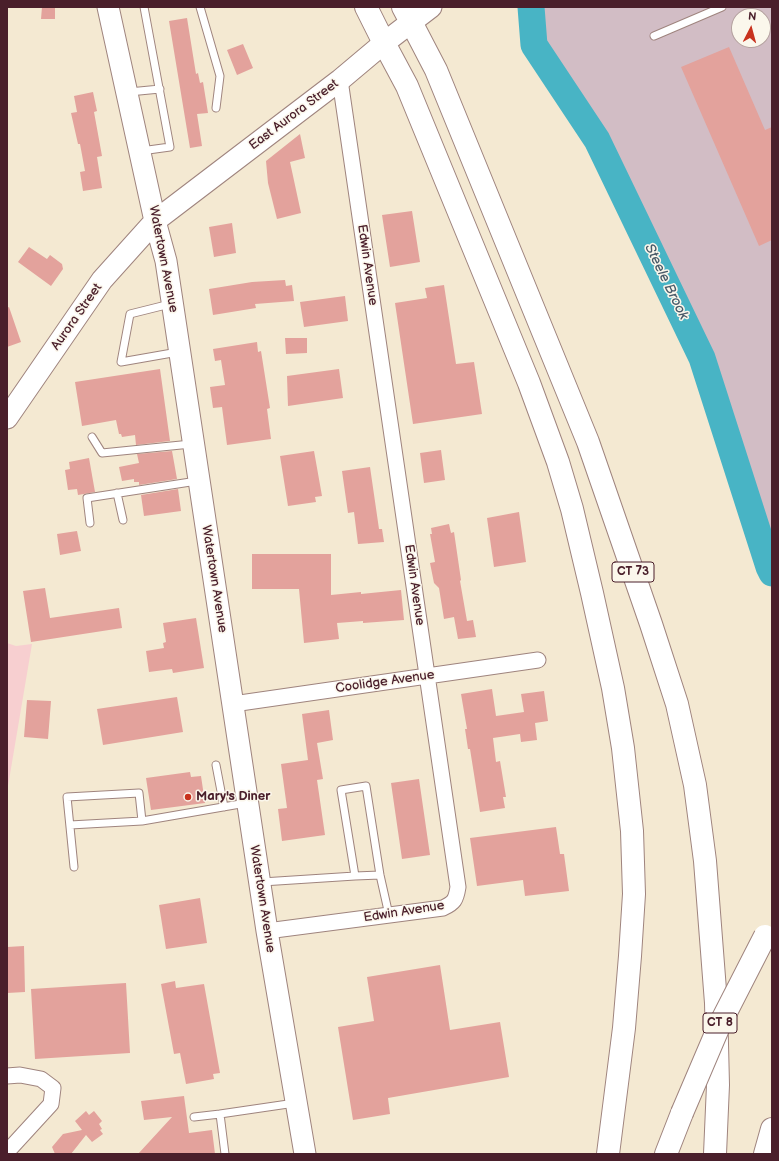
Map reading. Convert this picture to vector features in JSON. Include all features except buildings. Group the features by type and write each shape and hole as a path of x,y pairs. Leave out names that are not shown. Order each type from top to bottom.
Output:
{"main road":[{"name":"Watertown Avenue","path":"108,7 155,221 166,261 267,931 295,1103 305,1154"},
{"path":"366,7 407,86 529,383 558,462 576,524 612,688 623,748 632,832 634,894 624,1028 608,1154"},
{"name":"East Aurora Street","path":"155,221 340,80 384,44 407,14 431,7"},
{"name":"CT 73","path":"407,14 436,70 588,442 677,704 695,785 705,861 716,1003 718,1085 715,1154"},
{"name":"Aurora Street","path":"8,415 102,280 155,221"},
{"name":"CT 8","path":"666,1154 720,1024 768,929"},
{"path":"765,1154 772,1130"}],"street":[{"name":"Edwin Avenue","path":"267,931 443,908 452,904 457,896 458,887 340,80"},
{"name":"Coolidge Avenue","path":"233,704 538,660"},
{"path":"7,1076 20,1075 41,1079 53,1088 51,1104 7,1152"}],"lane":[{"path":"140,151 170,146 144,7"},
{"path":"200,7 220,76 216,108"},
{"path":"654,36 722,7"},
{"path":"127,92 160,89"},
{"path":"172,303 130,314 122,362 180,351"},
{"path":"92,437 102,453 194,444"},
{"path":"90,523 87,498 199,480"},
{"path":"118,493 123,520"},
{"path":"216,765 224,807"},
{"path":"355,876 341,790 366,786 380,875 389,915"},
{"path":"74,867 67,797 139,793 142,822"},
{"path":"70,825 142,822 248,803"},
{"path":"260,882 380,875"},
{"path":"194,1117 295,1103"},
{"path":"220,1114 225,1154"}],"shaded area":[{"path":"531,7 772,7 772,573 702,358 597,140 534,45"},
{"path":"7,643 16,646 32,644 7,792"}],"waterway":[{"name":"Steele Brook","path":"531,7 534,45 597,140 702,358 772,573"}],"place":[{"name":"Mary's Diner","path":"188,797"}]}
